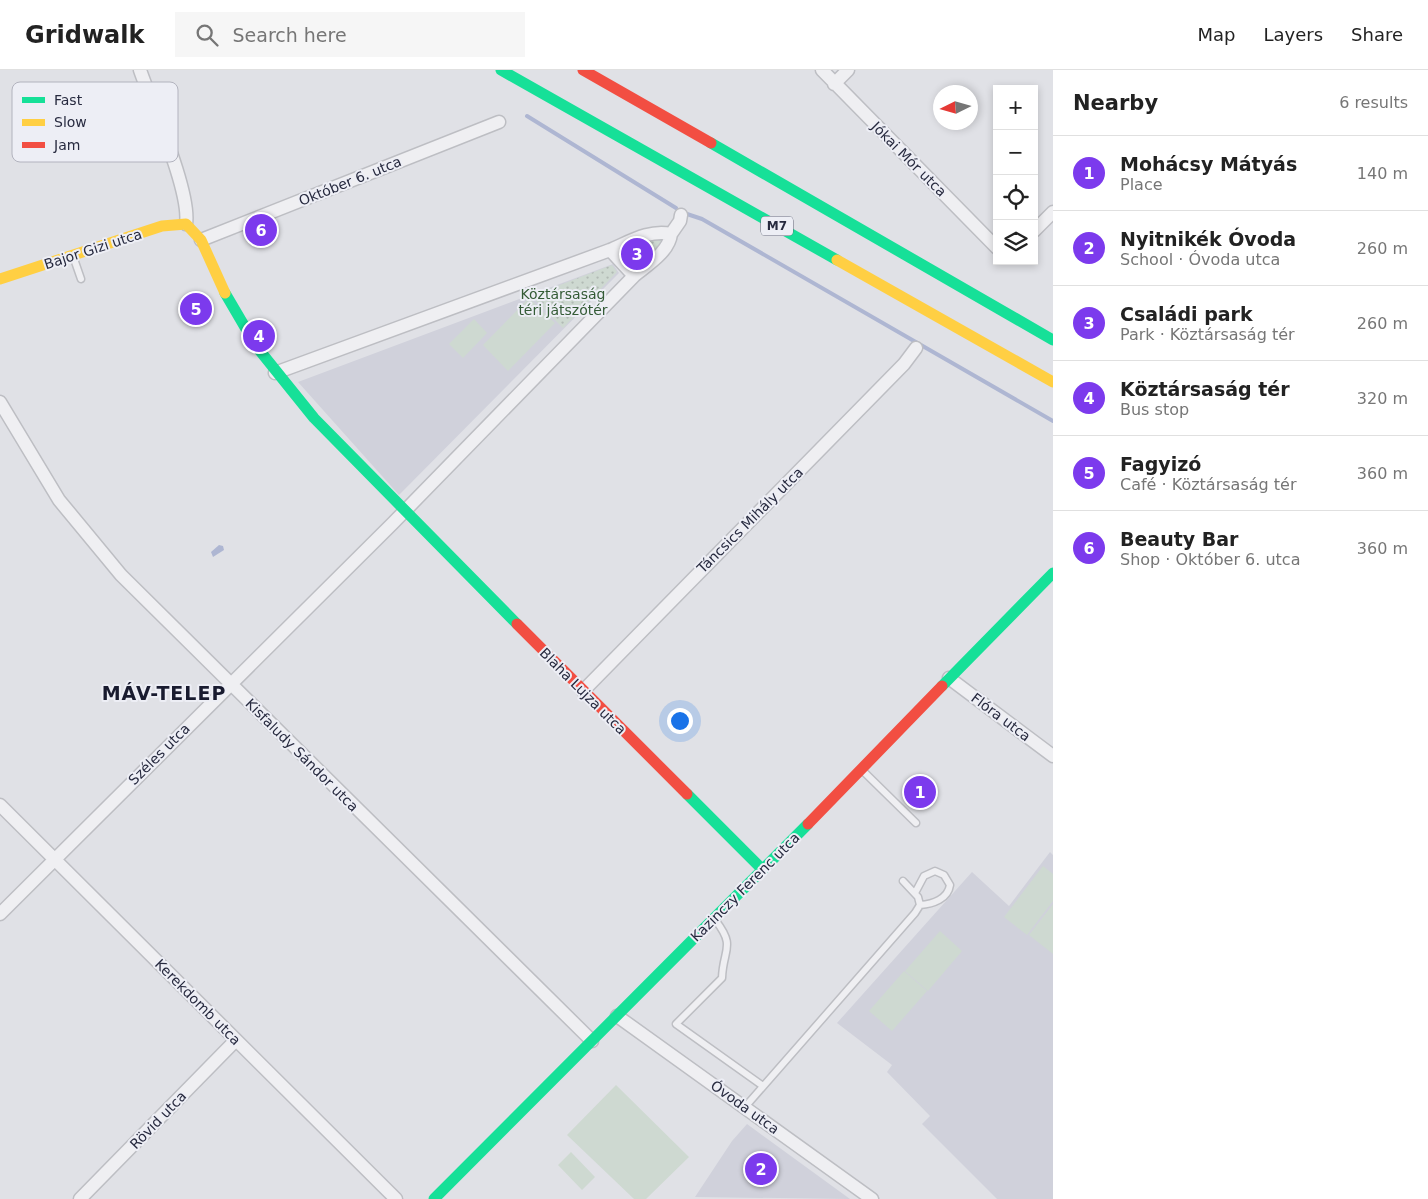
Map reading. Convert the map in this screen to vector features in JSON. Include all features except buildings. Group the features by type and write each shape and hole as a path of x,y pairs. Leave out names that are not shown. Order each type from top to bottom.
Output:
{"main road":[{"name":"M7","path":"501,70 1053,382"},
{"path":"582,70 1053,340"},
{"path":"186,224 193,229 200,240"},
{"name":"Bajor Gizi utca","path":"0,279 162,226 186,224"},
{"name":"Blaha Lujza utca","path":"200,240 245,328 275,373 339,446 763,870"},
{"name":"Kazinczy Ferenc utca","path":"434,1199 763,870 1053,573"}],"street":[{"path":"140,70 144,82"},
{"name":"Jókai Mór utca","path":"822,70 993,244"},
{"path":"834,84 848,70"},
{"name":"Október 6. utca","path":"200,240 499,122"},
{"path":"173,162 188,211 186,224"},
{"path":"1038,227 1053,212"},
{"path":"275,373 641,237 661,232 670,234 680,221 681,215"},
{"name":"Széles utca","path":"0,914 404,511 634,276 663,251 670,243 670,234"},
{"path":"610,250 634,276"},
{"name":"Táncsics Mihály utca","path":"583,691 904,364 916,348"},
{"name":"Kisfaludy Sándor utca","path":"0,402 59,500 121,575 229,684 592,1041"},
{"name":"Flóra utca","path":"949,678 1053,756"},
{"name":"Kerekdomb utca","path":"0,805 396,1199"},
{"name":"Óvoda utca","path":"617,1016 745,1106 872,1199"},
{"name":"Rövid utca","path":"80,1199 236,1040"}],"lane":[{"path":"72,255 80,279"},
{"path":"860,769 916,823"},
{"path":"915,893 924,876 935,871 944,875 950,885 949,891 939,900 933,904 920,905"},
{"path":"904,881 915,893 920,905"},
{"path":"745,1106 915,914 920,905"},
{"path":"714,918 726,935 729,946 722,964 722,978 676,1024 763,1086"}],"shaded area":[{"path":"613,264 619,273 399,495 298,382"},
{"path":"1050,852 1053,855 1053,1199 997,1199 922,1124 930,1116 887,1072 892,1065 837,1023 972,872 1009,906"},
{"path":"747,1124 850,1199 695,1197 732,1141"}],"green space":[{"path":"660,238 662,244 637,269 633,270 620,252 645,239"},
{"name":"Köztársaság téri játszótér","path":"612,265 617,272 563,328 531,296"},
{"path":"529,298 555,323 508,371 483,345"},
{"path":"474,319 487,333 463,358 449,344"},
{"path":"1043,866 1053,874 1053,901 1027,935 1004,917"},
{"path":"1053,904 1053,954 1029,935"},
{"path":"940,931 962,951 928,991 905,971"},
{"path":"904,971 927,991 892,1031 869,1011"},
{"path":"616,1085 689,1157 646,1199 634,1199 567,1135"},
{"path":"571,1152 595,1177 582,1190 558,1165"}],"water":[{"path":"219,545 223,546 224,550 213,557 211,552"}],"waterway":[{"path":"527,116 676,208"},
{"path":"687,214 702,219 1053,421"}],"traffic: fast":[{"path":"501,70 837,260"},
{"path":"711,143 1053,340"},
{"path":"225,293 256,346 314,418 517,624"},
{"path":"942,686 1053,573"},
{"path":"687,794 763,870"},
{"path":"434,1199 808,824"}],"traffic: slow":[{"path":"0,279 162,226 186,224 201,240 225,293"},
{"path":"837,260 1053,382"}],"traffic: jam":[{"path":"583,70 711,143"},
{"path":"517,624 687,794"},
{"path":"808,824 942,686"}],"place":[{"name":"Beauty Bar","path":"261,230"},
{"name":"Családi park","path":"637,254"},
{"name":"Fagyizó","path":"196,309"},
{"name":"Köztársaság tér","path":"259,336"},
{"name":"Mohácsy Mátyás","path":"920,792"},
{"name":"Nyitnikék Óvoda","path":"761,1169"}],"district":[{"name":"MÁV-TELEP","path":"164,693"}]}
